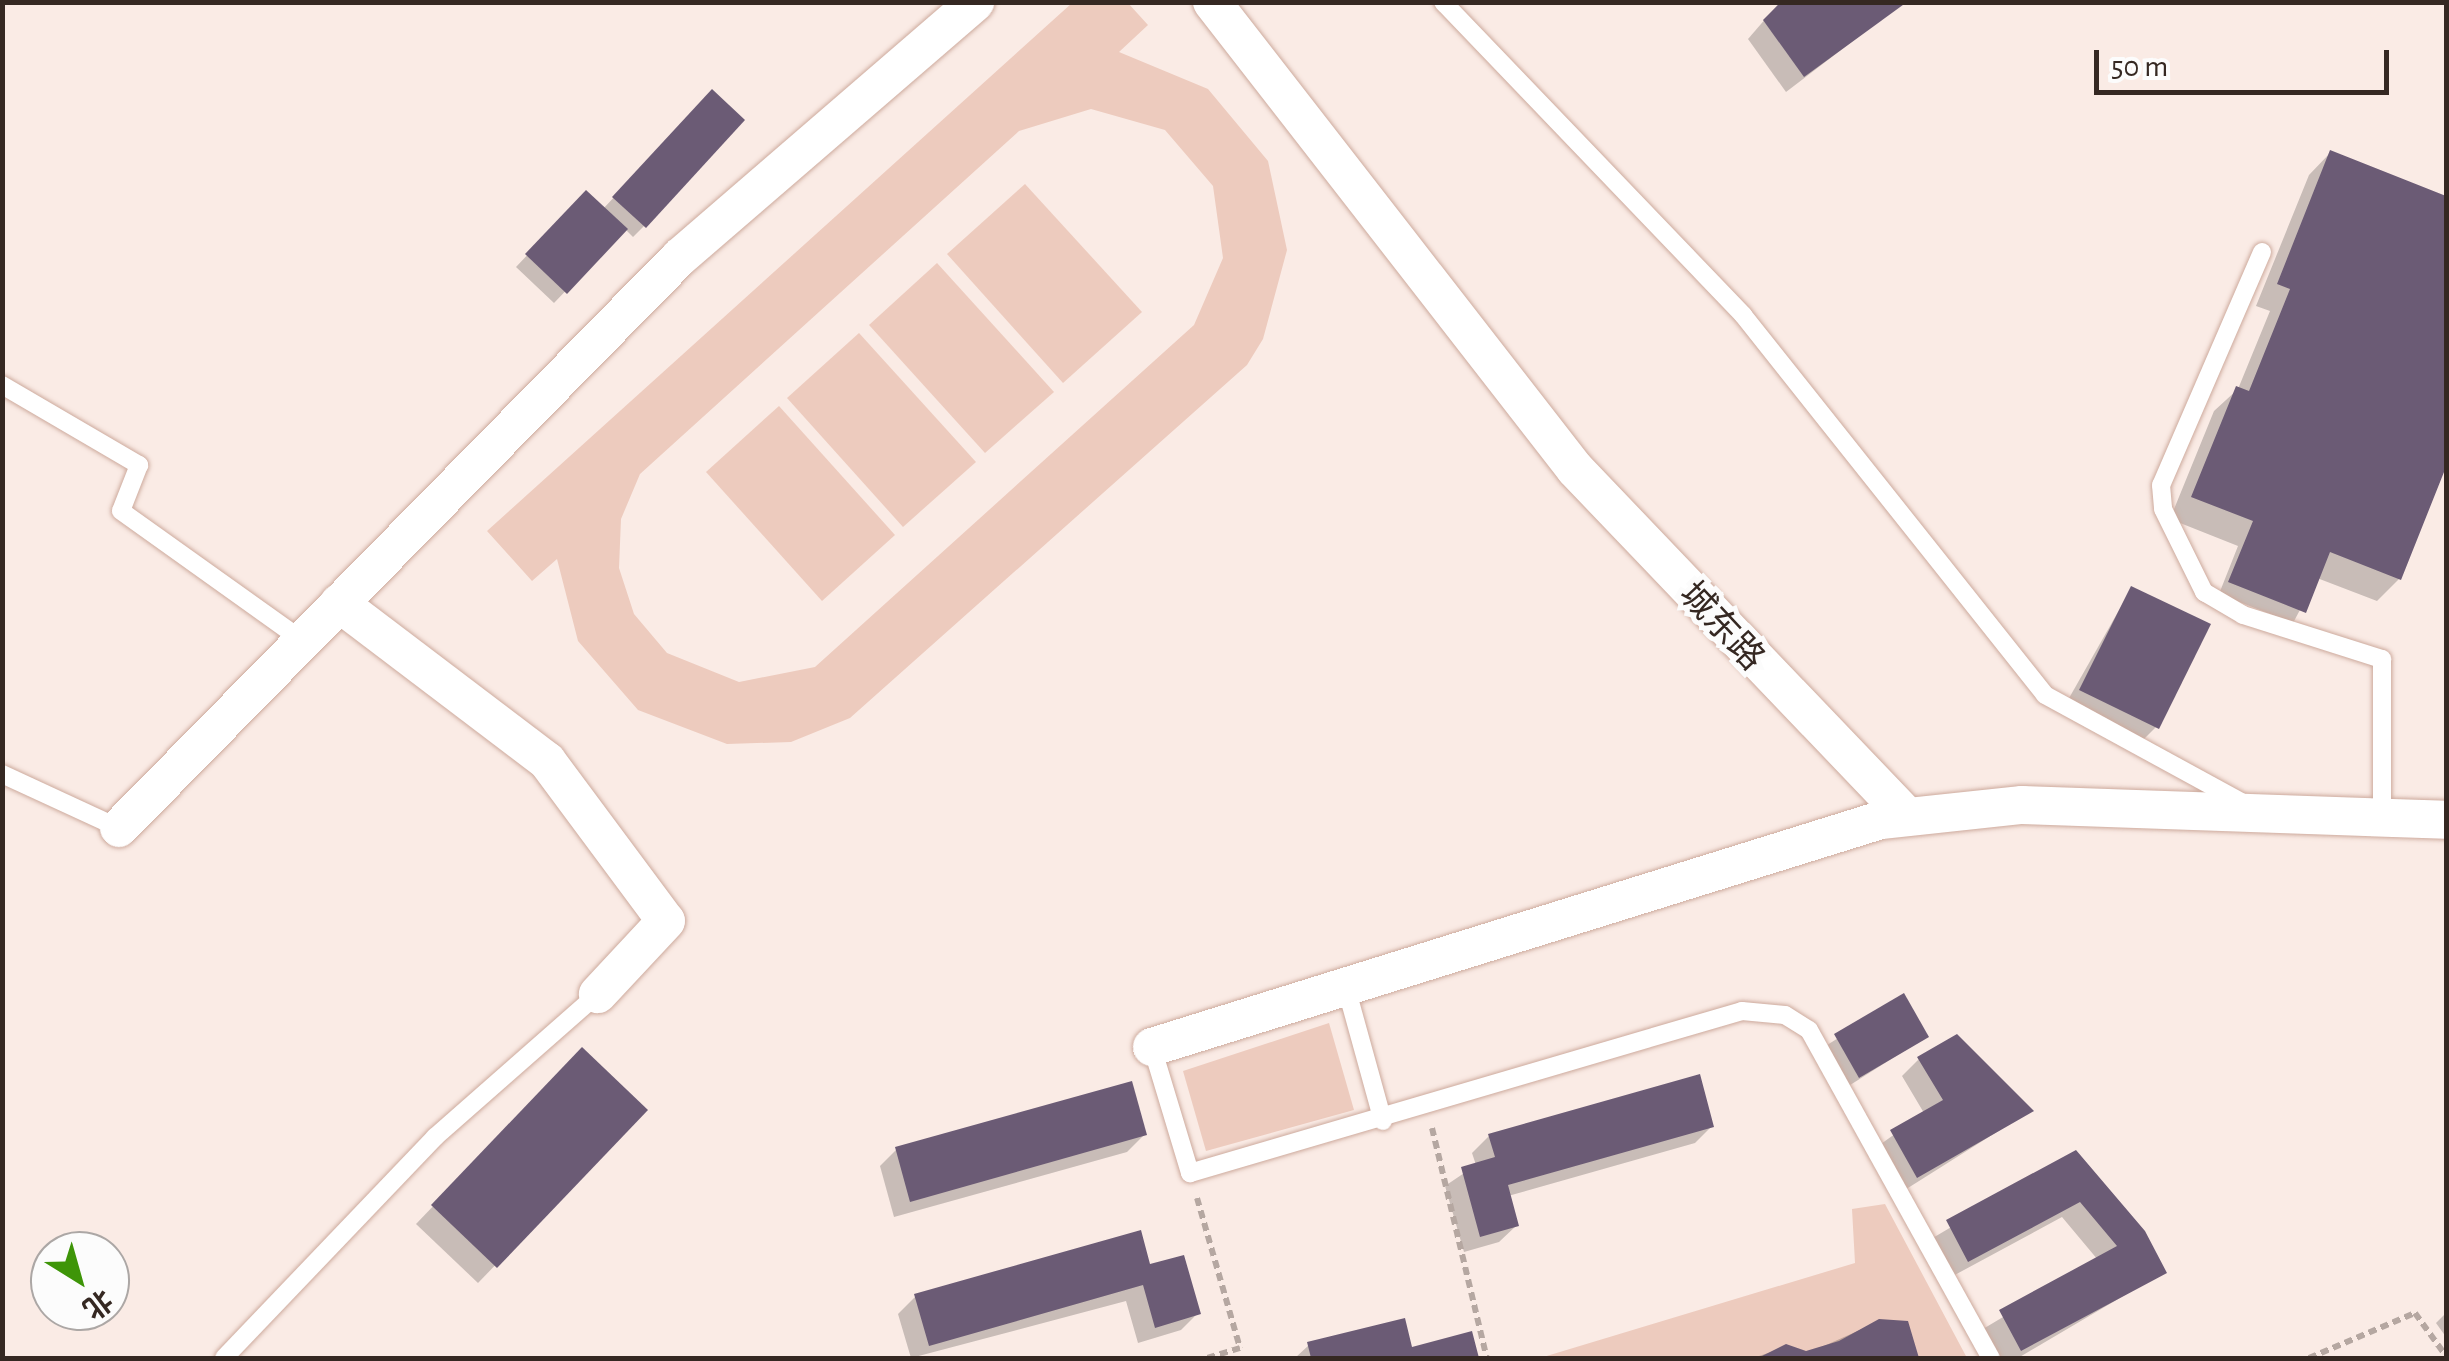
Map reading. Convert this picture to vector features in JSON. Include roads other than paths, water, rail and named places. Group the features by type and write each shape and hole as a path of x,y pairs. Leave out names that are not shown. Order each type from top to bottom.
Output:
{"street":[{"path":"119,828 680,257 976,2"},
{"name":"城东路","path":"1212,2 1576,469 1906,816"},
{"path":"340,603 547,762 666,920 598,994"},
{"path":"1152,1047 1830,830 1906,816 2022,805 2446,820"}],"lane":[{"path":"1443,2 1743,315 2044,695 2224,785 2258,814"},
{"path":"2262,252 2161,485 2162,510 2204,592 2243,615 2382,660 2382,818"},
{"path":"2,385 139,465 121,511 303,641"},
{"path":"2,774 119,828"},
{"path":"1346,987 1383,1121"},
{"path":"224,1358 434,1136 598,994"},
{"path":"1152,1047 1190,1173 1383,1121 1742,1011 1785,1015 1808,1030 1990,1358"}]}
